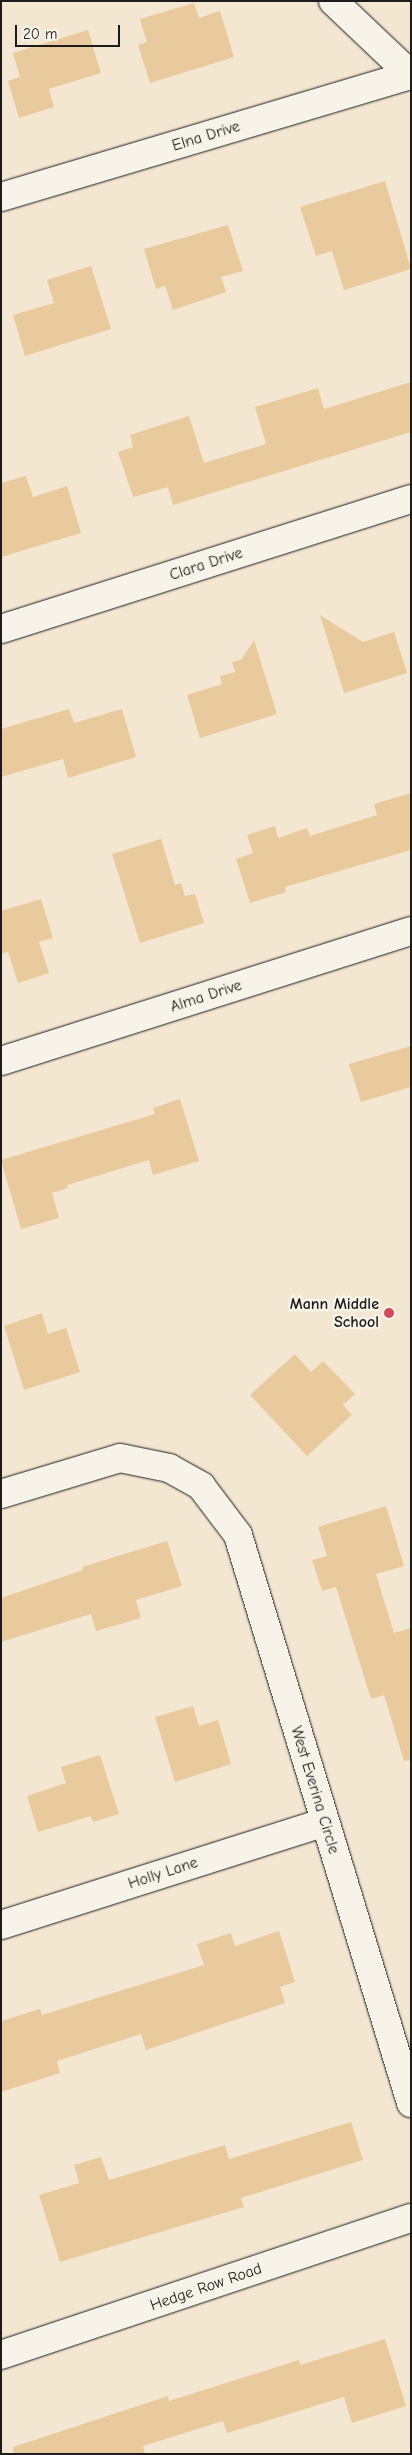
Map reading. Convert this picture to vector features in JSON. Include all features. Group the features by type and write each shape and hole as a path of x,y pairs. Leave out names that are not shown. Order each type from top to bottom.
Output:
{"street":[{"path":"334,1 411,75"},
{"name":"Elna Drive","path":"1,197 411,75"},
{"name":"Clara Drive","path":"1,630 411,499"},
{"name":"Alma Drive","path":"1,1061 411,931"},
{"name":"West Everina Circle","path":"1,1494 120,1458 169,1468 201,1486 238,1536 411,2104"},
{"name":"Holly Lane","path":"1,1925 325,1822"},
{"name":"Hedge Row Road","path":"1,2355 411,2218"}],"building":[{"path":"194,3 199,18 220,11 234,57 150,83 138,45 147,42 140,19"},
{"path":"88,30 101,73 49,89 54,107 19,118 8,81 20,77 13,53"},
{"path":"385,181 411,269 344,290 332,251 316,256 300,207"},
{"path":"228,225 243,271 221,277 226,292 173,310 165,286 156,289 144,249"},
{"path":"91,266 111,329 25,356 13,315 54,303 47,280"},
{"path":"411,382 411,432 173,505 168,487 133,497 118,452 133,447 130,435 189,416 204,463 266,444 255,407 318,388 324,409"},
{"path":"26,476 33,497 67,486 81,533 1,557 1,483"},
{"path":"320,615 363,642 394,632 407,673 344,693"},
{"path":"254,640 277,714 200,738 187,695 222,684 220,676 235,672 232,662 241,660"},
{"path":"69,709 74,723 122,709 136,757 68,778 63,759 1,777 1,729"},
{"path":"411,793 411,850 285,887 286,892 250,903 236,859 253,853 247,835 275,826 278,838 307,828 310,836 377,815 374,804"},
{"path":"161,839 175,885 181,883 185,896 195,894 204,923 140,943 112,854"},
{"path":"41,899 53,938 39,942 49,973 18,983 8,952 1,954 1,911"},
{"path":"411,1046 411,1087 361,1102 349,1064"},
{"path":"180,1099 199,1161 153,1175 149,1160 67,1185 68,1188 52,1193 59,1218 21,1229 1,1160 155,1114 153,1108"},
{"path":"42,1313 48,1334 66,1328 80,1372 24,1390 4,1326"},
{"path":"295,1354 311,1372 323,1361 355,1394 343,1405 352,1415 307,1456 250,1395"},
{"path":"386,1506 404,1566 376,1574 394,1633 411,1628 411,1760 404,1761 384,1695 371,1699 336,1587 322,1591 312,1560 327,1556 318,1527"},
{"path":"167,1541 182,1586 136,1600 141,1618 96,1631 91,1614 1,1642 1,1598 83,1570 82,1567"},
{"path":"193,1706 199,1726 218,1720 231,1764 175,1782 155,1717"},
{"path":"100,1755 119,1814 93,1822 91,1816 38,1832 27,1796 66,1783 61,1767"},
{"path":"279,1931 295,1982 280,1987 285,2003 146,2050 141,2034 57,2061 60,2073 1,2092 1,2021 40,2009 42,2015 204,1965 197,1944 231,1933 235,1946"},
{"path":"351,2122 363,2160 241,2198 244,2207 60,2262 39,2195 79,2183 74,2165 101,2157 109,2180 225,2145 229,2159"},
{"path":"385,2339 406,2406 352,2423 344,2397 227,2433 223,2421 143,2446 145,2454 14,2454 13,2447 168,2396 169,2401 299,2360 300,2365"}],"place":[{"name":"Mann Middle School","path":"389,1313"}]}
